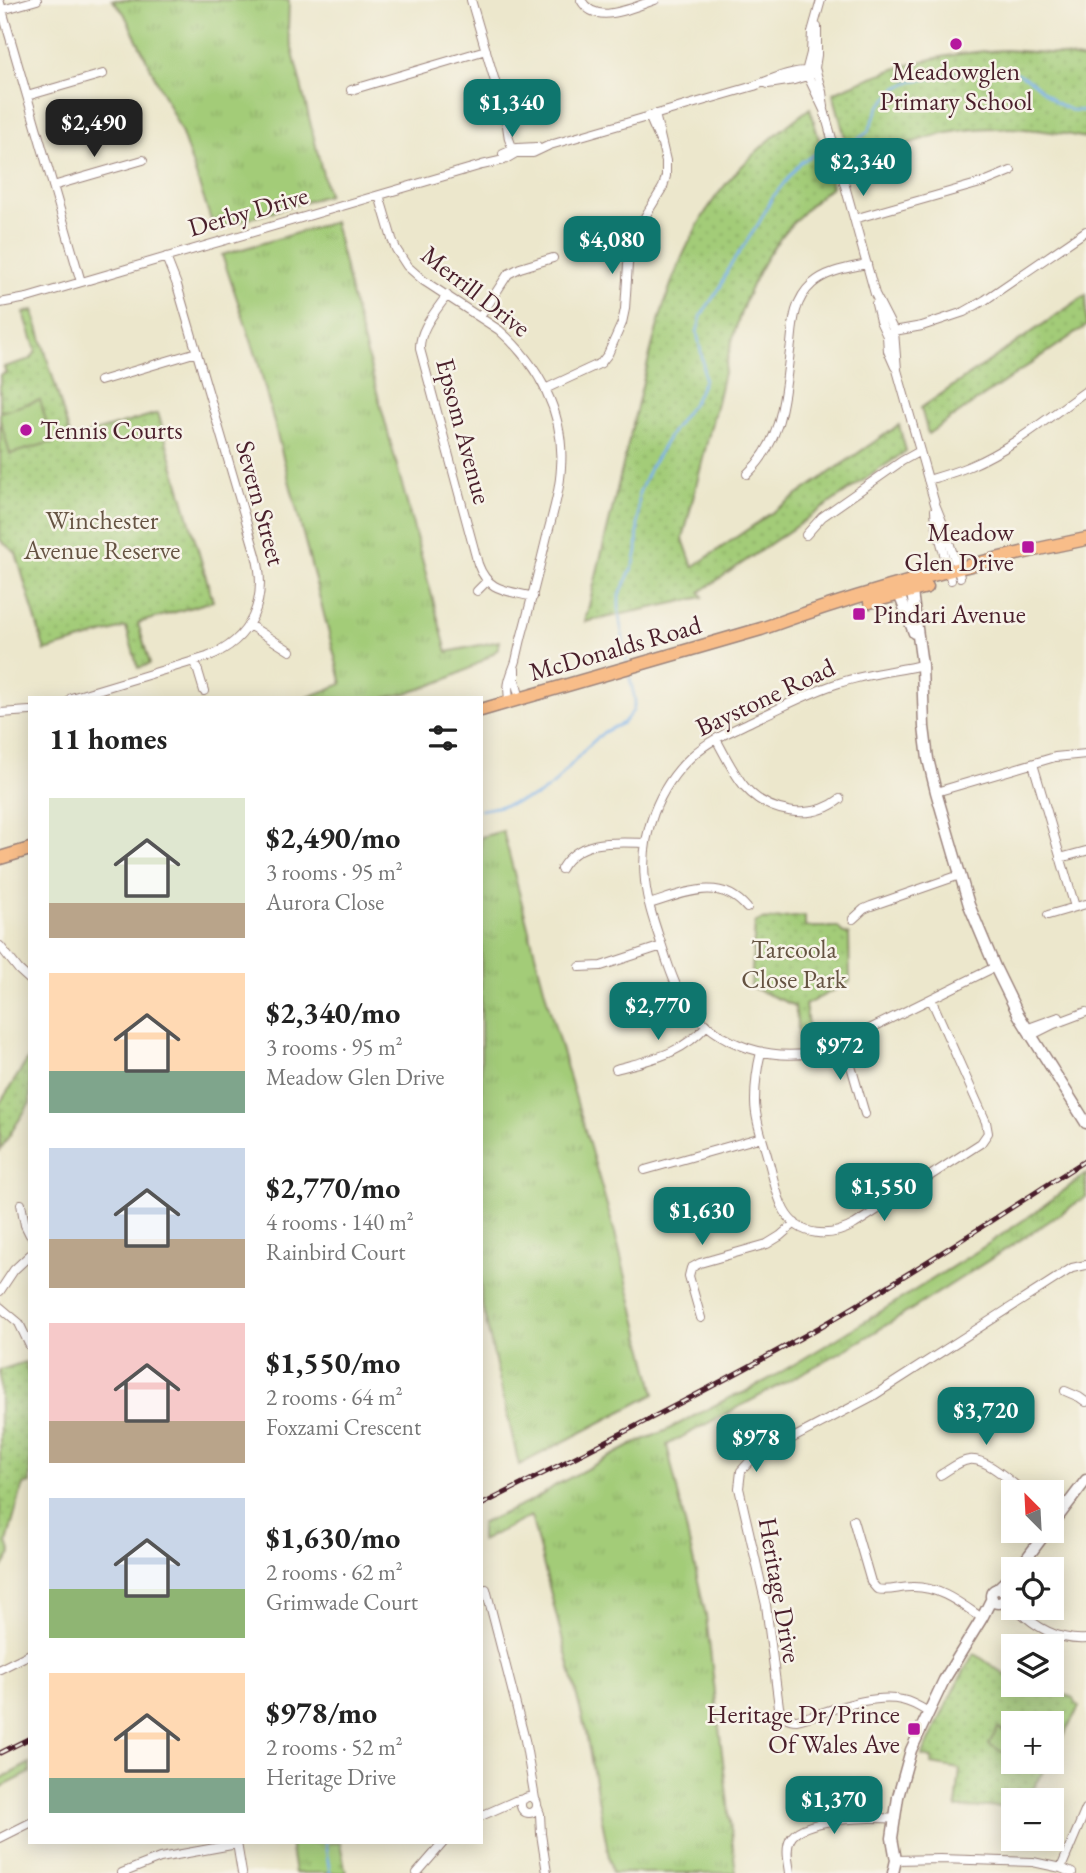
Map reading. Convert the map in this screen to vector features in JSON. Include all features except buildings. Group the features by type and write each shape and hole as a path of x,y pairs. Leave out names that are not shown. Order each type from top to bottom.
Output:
{"main road":[{"name":"McDonalds Road","path":"483,709 761,629 803,614 955,575 1030,551 1086,539"},
{"path":"0,850 28,842"},
{"path":"0,858 28,850"}],"street":[{"path":"37,0 1,7 82,282"},
{"path":"471,0 515,150"},
{"path":"581,0 590,11 603,15 655,0"},
{"path":"821,0 816,17 817,48 810,73 822,92 824,110 875,294 878,315 892,335 888,351 897,370 935,503 936,524 955,575"},
{"path":"351,90 486,50"},
{"name":"Derby Drive","path":"0,303 27,298 482,165 515,150 552,144 754,86 785,82 810,73"},
{"path":"27,96 103,74"},
{"path":"545,389 600,363 611,349 624,316 627,274 634,239 665,182 666,161 660,132 652,115"},
{"path":"53,186 142,160"},
{"path":"854,219 984,182 1011,171"},
{"name":"Merrill Drive","path":"379,195 392,239 402,259 414,273 510,340 530,362 545,389 557,421 561,466 533,597 507,684 515,700"},
{"path":"892,335 954,317 974,307 1086,231"},
{"name":"Severn Street","path":"78,696 214,655 239,637 249,625 260,596 259,565 169,256"},
{"path":"480,317 508,274 554,258"},
{"path":"747,474 767,450 780,419 793,322 802,296 821,278 867,264"},
{"name":"Epsom Avenue","path":"447,295 425,329 420,349 478,564 486,582"},
{"name":"Derby Drive","path":"0,309 27,298"},
{"path":"100,381 197,352"},
{"path":"928,480 983,460 1086,391"},
{"path":"806,535 822,517 920,451"},
{"path":"477,591 486,582 499,589 533,597"},
{"path":"911,587 922,665 928,759 971,909 995,967 1028,1032 1086,1123"},
{"path":"897,591 919,645"},
{"path":"249,625 290,651"},
{"path":"195,661 204,691"},
{"name":"Baystone Road","path":"922,665 830,686 716,739 693,755 673,777 658,802 646,844 645,879 649,905 672,977 696,1015 731,1041 761,1052 786,1056 810,1054 844,1042 995,967"},
{"path":"0,712 28,710"},
{"path":"716,739 746,788 771,806 790,812 810,812 830,806 839,799"},
{"path":"936,792 1064,755 1086,754"},
{"path":"1032,764 1074,907"},
{"path":"561,869 575,852 588,846 608,842 646,844"},
{"path":"1060,858 1086,851"},
{"path":"853,919 871,906 960,875"},
{"path":"649,905 681,894 713,889 736,896 747,908"},
{"path":"1048,915 1086,904"},
{"path":"0,946 28,978"},
{"path":"580,967 601,966 662,946"},
{"path":"761,1052 756,1074 757,1117 780,1200 795,1223 813,1233 831,1234 846,1229 987,1137 989,1130 986,1122 931,999"},
{"path":"1028,1032 1050,1020 1086,1012"},
{"path":"616,1069 676,1050 697,1037 707,1025"},
{"path":"844,1042 865,1114"},
{"path":"645,1170 762,1137"},
{"path":"21,1204 28,1231"},
{"path":"701,1318 689,1276 691,1268 766,1244 795,1223"},
{"path":"0,1291 14,1270 28,1257"},
{"name":"Heritage Drive","path":"928,1712 911,1703 882,1698 797,1720 782,1715 764,1596 739,1488 741,1471 751,1460 873,1396 1072,1268 1086,1265"},
{"path":"0,1307 19,1323 28,1342"},
{"path":"1065,1391 1086,1402"},
{"path":"940,1475 962,1462 975,1459 989,1465 1008,1480"},
{"path":"1064,1506 1086,1480"},
{"path":"853,1520 871,1582 877,1589 931,1589 949,1596 982,1618"},
{"path":"486,1589 525,1740 533,1779 531,1800 535,1810 493,1811"},
{"path":"901,1873 900,1861 891,1843 906,1763 928,1712 959,1653 982,1618 1001,1604"},
{"path":"1032,1620 1051,1633 1086,1639"},
{"path":"1,1666 28,1655"},
{"path":"483,1814 531,1800"},
{"path":"531,1800 521,1804 541,1834"},
{"path":"531,1800 540,1814 548,1873"},
{"path":"1062,1868 1086,1809"},
{"path":"790,1873 788,1844 791,1837 798,1832 850,1818 882,1817 894,1823"},
{"path":"0,1838 28,1823"},
{"path":"122,1873 168,1856 232,1844"},
{"path":"237,1844 242,1873"},
{"path":"417,1873 442,1844"},
{"path":"900,1861 940,1858 1033,1862 1072,1873"},
{"path":"893,1873 900,1861"}],"green space":[{"path":"112,0 289,0 288,32 328,195 214,229 181,131 124,13"},
{"path":"1006,50 1048,53 1086,60 1086,138 1012,128 965,130 917,141 888,152 854,170 833,93 917,62 960,54"},
{"path":"810,108 832,186 782,236 766,259 739,317 683,539 693,567 899,425 906,451 700,592 703,597 585,622 654,339 680,263 705,213 727,183 766,143"},
{"path":"334,222 447,652 499,641 498,649 487,658 444,680 397,695 311,696 342,684 258,361 222,255"},
{"path":"1086,295 1086,326 928,434 921,408"},
{"name":"Winchester Avenue Reserve","path":"33,310 71,439 158,413 213,601 138,623 150,664 138,668 126,627 45,651 16,553 0,540 0,375 6,373 4,367 31,359 36,351 24,313"},
{"name":"Tennis Courts","path":"40,400 52,442 10,454 0,412"},
{"path":"503,831 548,1003 615,1233 655,1394 519,1465 483,1309 483,836"},
{"name":"Tarcoola Close Park","path":"805,916 805,927 838,927 849,935 850,982 805,1005 811,1043 800,1045 795,1006 751,987 755,923 761,920"},
{"path":"28,1059 28,1106 0,1150 0,1103"},
{"path":"1086,1174 1086,1197 1002,1252 860,1341 667,1445 706,1616 736,1873 612,1873 585,1728 531,1516 483,1540 483,1523 528,1503 554,1486 636,1443 771,1378 976,1252"},
{"path":"25,1362 28,1373 28,1484 23,1485 7,1542 11,1554 0,1571 0,1370"},
{"path":"974,1653 1001,1672 1001,1697 1064,1697 1064,1695 1071,1697 1079,1707 1064,1734 1064,1711 1001,1711 1001,1774 1042,1774 1034,1788 1001,1788 1001,1806 956,1808 960,1769 931,1764 932,1758 922,1756"},
{"path":"998,1728 1001,1730 1001,1751 989,1744"},
{"path":"28,1764 28,1774 0,1788 0,1779"},
{"path":"290,1844 340,1844 346,1873 295,1873"}],"waterway":[{"path":"854,142 868,132 879,107 897,88 912,81 991,69 1013,71 1030,80 1055,102 1070,110 1086,111"},
{"path":"627,664 619,614 619,596 637,551 639,493 651,466 695,400 704,380 697,332 702,314 772,198 801,162 817,153"},
{"path":"483,810 537,796 553,785 604,732 623,723 633,711 635,700 628,670"},
{"path":"325,1844 330,1873"}],"railway":[{"path":"483,1504 694,1396 820,1327 1086,1160"},
{"path":"0,1753 28,1739"}],"place":[{"name":"Meadowglen Primary School","path":"956,44"},
{"name":"Tennis Courts","path":"26,430"},
{"name":"Meadow Glen Drive","path":"1028,547"},
{"name":"Pindari Avenue","path":"859,614"},
{"name":"Heritage Dr/Prince Of Wales Ave","path":"914,1729"}]}
